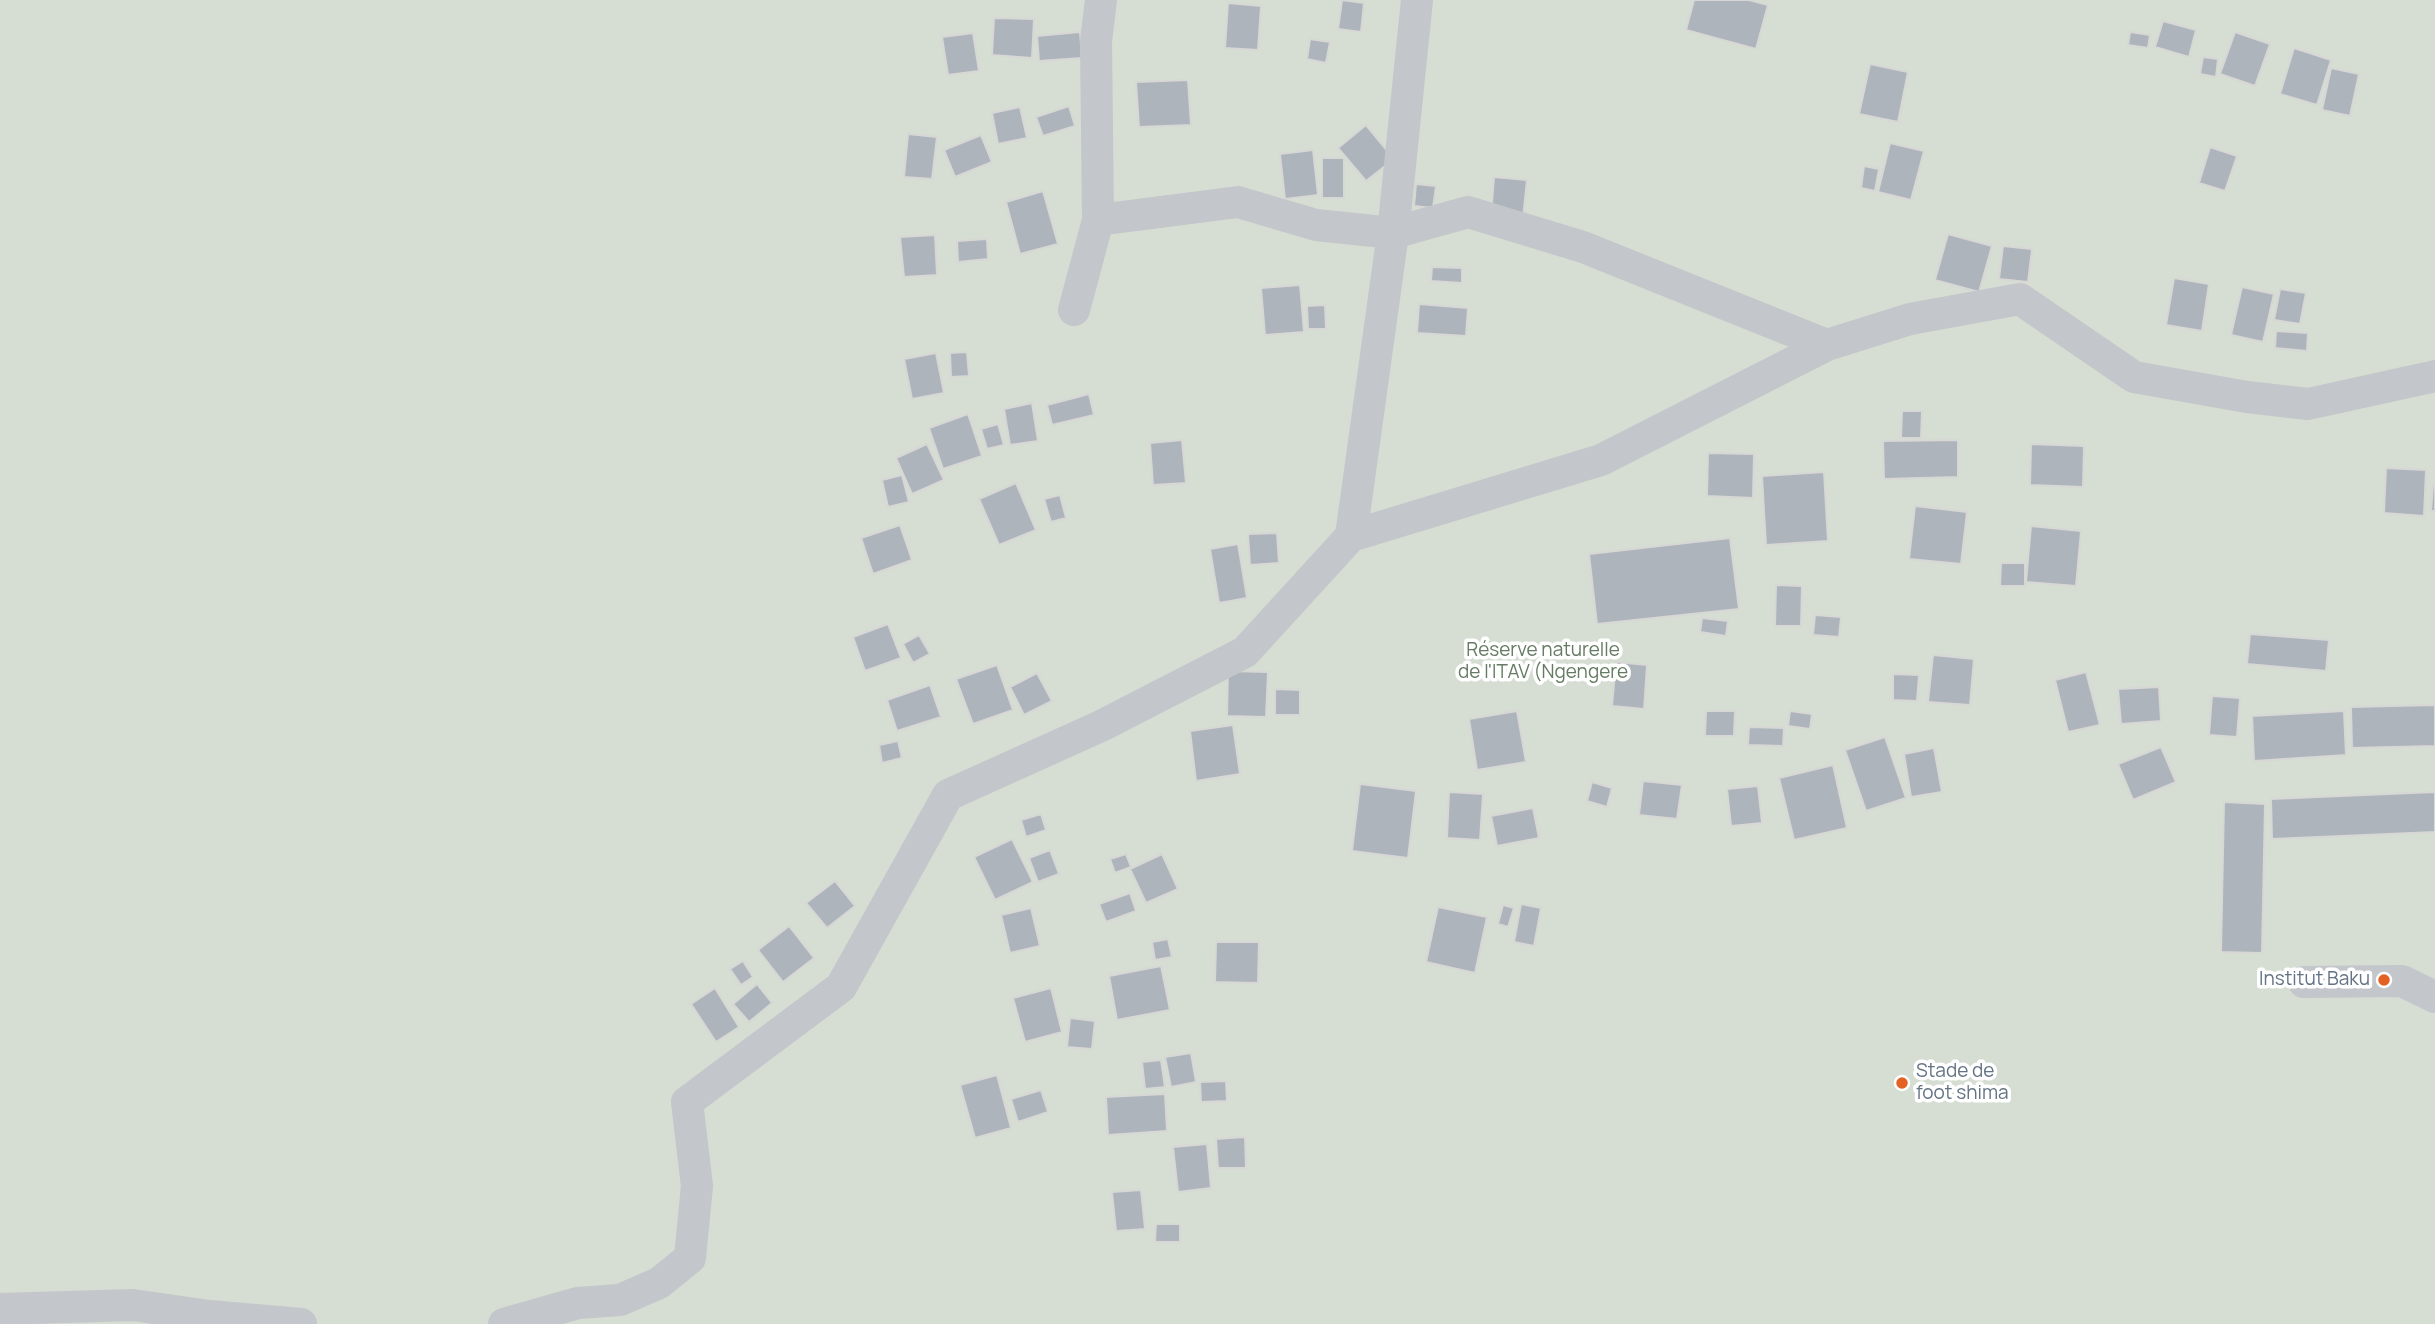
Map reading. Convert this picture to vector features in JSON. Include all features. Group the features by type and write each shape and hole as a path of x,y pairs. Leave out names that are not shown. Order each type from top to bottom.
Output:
{"street":[{"path":"1074,310 1098,220 1096,41 1101,0"},
{"path":"1351,536 1393,233 1417,0"},
{"path":"1098,220 1238,202 1316,225 1393,233 1468,212 1583,247 1827,345"},
{"path":"504,1324 578,1303 620,1300 659,1283 691,1258 697,1186 687,1102 841,987 948,795 1101,726 1245,652 1351,536 1601,460 1827,345 1910,318 2020,299 2134,377 2247,397 2308,404 2435,376"},
{"path":"2304,982 2402,981 2435,997"},
{"path":"0,1309 133,1305 209,1316 301,1324"}],"green space":[{"name":"Réserve naturelle de l'ITAV (Ngengere","path":"0,0 2435,0 2435,1324 0,1324"}],"building":[{"path":"1342,0 1364,3 1361,32 1338,29"},
{"path":"1694,0 1749,0 1768,5 1756,49 1686,30"},
{"path":"1228,3 1261,6 1258,50 1225,48"},
{"path":"994,18 1034,19 1032,58 992,55"},
{"path":"2163,21 2196,30 2189,57 2155,47"},
{"path":"1080,32 1082,58 1039,61 1037,36"},
{"path":"2130,32 2150,35 2148,48 2128,45"},
{"path":"2235,32 2270,44 2255,86 2220,74"},
{"path":"973,33 979,71 948,75 942,37"},
{"path":"1310,39 1330,42 1326,63 1307,59"},
{"path":"2294,48 2331,60 2317,105 2280,94"},
{"path":"2203,57 2218,59 2216,77 2200,74"},
{"path":"1870,64 1908,72 1898,122 1859,114"},
{"path":"2331,68 2359,74 2350,116 2322,110"},
{"path":"1188,80 1191,125 1139,127 1136,82"},
{"path":"1069,106 1075,126 1043,136 1036,117"},
{"path":"1020,107 1027,138 998,144 992,113"},
{"path":"1366,125 1394,159 1366,181 1338,148"},
{"path":"908,134 937,137 932,179 904,177"},
{"path":"981,135 992,162 955,177 944,150"},
{"path":"1890,143 1924,151 1911,200 1878,192"},
{"path":"2210,147 2237,156 2225,191 2199,183"},
{"path":"1313,150 1318,195 1285,199 1280,154"},
{"path":"1322,158 1344,158 1344,198 1322,198"},
{"path":"1864,166 1879,169 1875,191 1861,188"},
{"path":"1494,177 1527,180 1523,218 1491,215"},
{"path":"1416,184 1436,186 1433,208 1414,206"},
{"path":"1043,191 1058,244 1020,254 1006,202"},
{"path":"1948,234 1992,246 1979,292 1935,280"},
{"path":"935,235 937,275 904,277 900,237"},
{"path":"987,239 988,259 958,262 957,241"},
{"path":"2003,246 2032,249 2028,282 1999,279"},
{"path":"1432,267 1462,268 1462,283 1431,281"},
{"path":"2174,278 2209,284 2202,331 2166,325"},
{"path":"1300,285 1304,332 1265,335 1261,288"},
{"path":"2242,287 2274,294 2263,342 2231,335"},
{"path":"2280,289 2306,293 2300,324 2274,320"},
{"path":"1419,304 1468,308 1466,336 1417,333"},
{"path":"1325,305 1326,329 1308,329 1307,306"},
{"path":"2276,331 2308,333 2307,351 2275,348"},
{"path":"967,352 969,376 951,377 950,353"},
{"path":"936,353 944,393 912,399 904,359"},
{"path":"1089,394 1094,415 1052,425 1047,405"},
{"path":"1032,403 1038,441 1010,445 1004,409"},
{"path":"1902,411 1922,411 1921,438 1901,438"},
{"path":"968,414 982,456 943,469 929,428"},
{"path":"998,424 1004,445 987,449 981,429"},
{"path":"1182,440 1186,483 1153,485 1150,443"},
{"path":"1958,440 1958,477 1884,479 1883,441"},
{"path":"927,444 944,480 912,494 896,458"},
{"path":"2031,444 2084,446 2083,487 2030,485"},
{"path":"1708,453 1754,454 1753,498 1707,496"},
{"path":"2386,468 2426,470 2424,516 2384,513"},
{"path":"1824,472 1828,541 1766,545 1762,476"},
{"path":"902,475 909,502 888,507 882,480"},
{"path":"1016,483 1036,530 999,545 979,499"},
{"path":"2433,485 2435,511 2431,511"},
{"path":"1060,495 1066,518 1051,522 1044,499"},
{"path":"1915,506 1967,512 1961,564 1909,559"},
{"path":"900,525 912,560 873,574 861,538"},
{"path":"2031,526 2081,531 2076,586 2026,582"},
{"path":"1277,533 1279,563 1250,565 1248,534"},
{"path":"1730,538 1739,609 1597,624 1589,554"},
{"path":"1238,544 1247,598 1219,603 1210,549"},
{"path":"2001,563 2025,563 2025,586 2000,586"},
{"path":"1776,585 1802,586 1801,626 1775,626"},
{"path":"1815,615 1841,617 1839,637 1813,635"},
{"path":"1702,618 1728,621 1726,636 1700,632"},
{"path":"888,624 901,658 865,671 853,637"},
{"path":"2250,634 2329,640 2326,671 2247,664"},
{"path":"919,635 930,654 913,663 903,644"},
{"path":"1933,655 1974,659 1970,705 1928,702"},
{"path":"1616,662 1647,665 1644,709 1612,706"},
{"path":"997,665 1013,710 973,724 956,679"},
{"path":"1228,671 1268,672 1266,717 1227,716"},
{"path":"2086,672 2100,725 2068,732 2055,680"},
{"path":"1037,673 1052,701 1024,715 1010,687"},
{"path":"1893,674 1919,675 1917,701 1893,700"},
{"path":"930,685 941,717 897,731 887,700"},
{"path":"2159,687 2161,721 2121,724 2118,689"},
{"path":"1275,689 1300,690 1300,715 1275,715"},
{"path":"2212,696 2240,698 2237,737 2209,735"},
{"path":"2435,705 2435,746 2352,748 2351,707"},
{"path":"1517,711 1526,762 1477,770 1469,719"},
{"path":"1706,711 1735,711 1734,736 1705,736"},
{"path":"1790,711 1812,714 1810,729 1788,726"},
{"path":"2344,711 2346,755 2254,761 2252,716"},
{"path":"1233,725 1240,774 1196,781 1190,731"},
{"path":"1749,727 1784,728 1783,746 1748,745"},
{"path":"1885,737 1906,798 1866,811 1845,750"},
{"path":"898,741 902,758 882,763 879,745"},
{"path":"2161,747 2176,782 2133,800 2118,764"},
{"path":"1934,748 1942,792 1911,797 1904,754"},
{"path":"1833,765 1847,828 1794,840 1779,778"},
{"path":"1643,781 1682,785 1677,819 1639,815"},
{"path":"1592,782 1612,788 1607,807 1587,801"},
{"path":"1360,784 1416,791 1408,858 1352,851"},
{"path":"1758,786 1762,823 1731,826 1727,789"},
{"path":"1449,792 1483,794 1480,840 1447,838"},
{"path":"2435,792 2435,832 2272,839 2271,799"},
{"path":"2224,802 2265,804 2262,953 2221,952"},
{"path":"1533,808 1539,838 1497,846 1491,816"},
{"path":"1041,814 1046,830 1026,837 1021,820"},
{"path":"1012,839 1033,882 995,900 974,857"},
{"path":"1050,850 1059,874 1038,882 1029,858"},
{"path":"1126,854 1131,867 1115,873 1110,859"},
{"path":"1162,854 1178,889 1146,903 1130,869"},
{"path":"835,881 855,906 827,928 806,903"},
{"path":"1130,893 1136,911 1106,922 1099,904"},
{"path":"1521,904 1541,908 1534,946 1514,942"},
{"path":"1503,905 1514,908 1508,927 1498,924"},
{"path":"1438,907 1487,917 1475,973 1426,962"},
{"path":"1031,908 1040,946 1010,953 1001,915"},
{"path":"789,926 814,958 783,982 758,950"},
{"path":"1168,939 1172,957 1155,960 1152,942"},
{"path":"1216,942 1259,942 1258,983 1215,982"},
{"path":"743,961 753,977 741,985 730,969"},
{"path":"1161,966 1170,1010 1117,1020 1109,976"},
{"path":"757,984 772,1003 749,1022 733,1004"},
{"path":"715,988 739,1027 716,1042 691,1004"},
{"path":"1051,988 1062,1032 1025,1042 1013,998"},
{"path":"1070,1018 1095,1021 1092,1049 1067,1047"},
{"path":"1191,1053 1196,1082 1171,1087 1165,1057"},
{"path":"1161,1060 1165,1087 1145,1089 1142,1062"},
{"path":"997,1075 1011,1128 975,1138 960,1085"},
{"path":"1226,1081 1227,1101 1201,1102 1200,1082"},
{"path":"1041,1090 1048,1112 1018,1122 1011,1099"},
{"path":"1165,1094 1167,1131 1108,1135 1106,1097"},
{"path":"1245,1137 1246,1168 1218,1168 1216,1139"},
{"path":"1207,1144 1211,1188 1178,1192 1173,1147"},
{"path":"1141,1190 1145,1229 1116,1231 1112,1192"},
{"path":"1156,1224 1180,1224 1180,1242 1155,1242"}],"place":[{"name":"Institut Baku","path":"2384,980"},
{"name":"Stade de foot shima","path":"1902,1083"}]}
